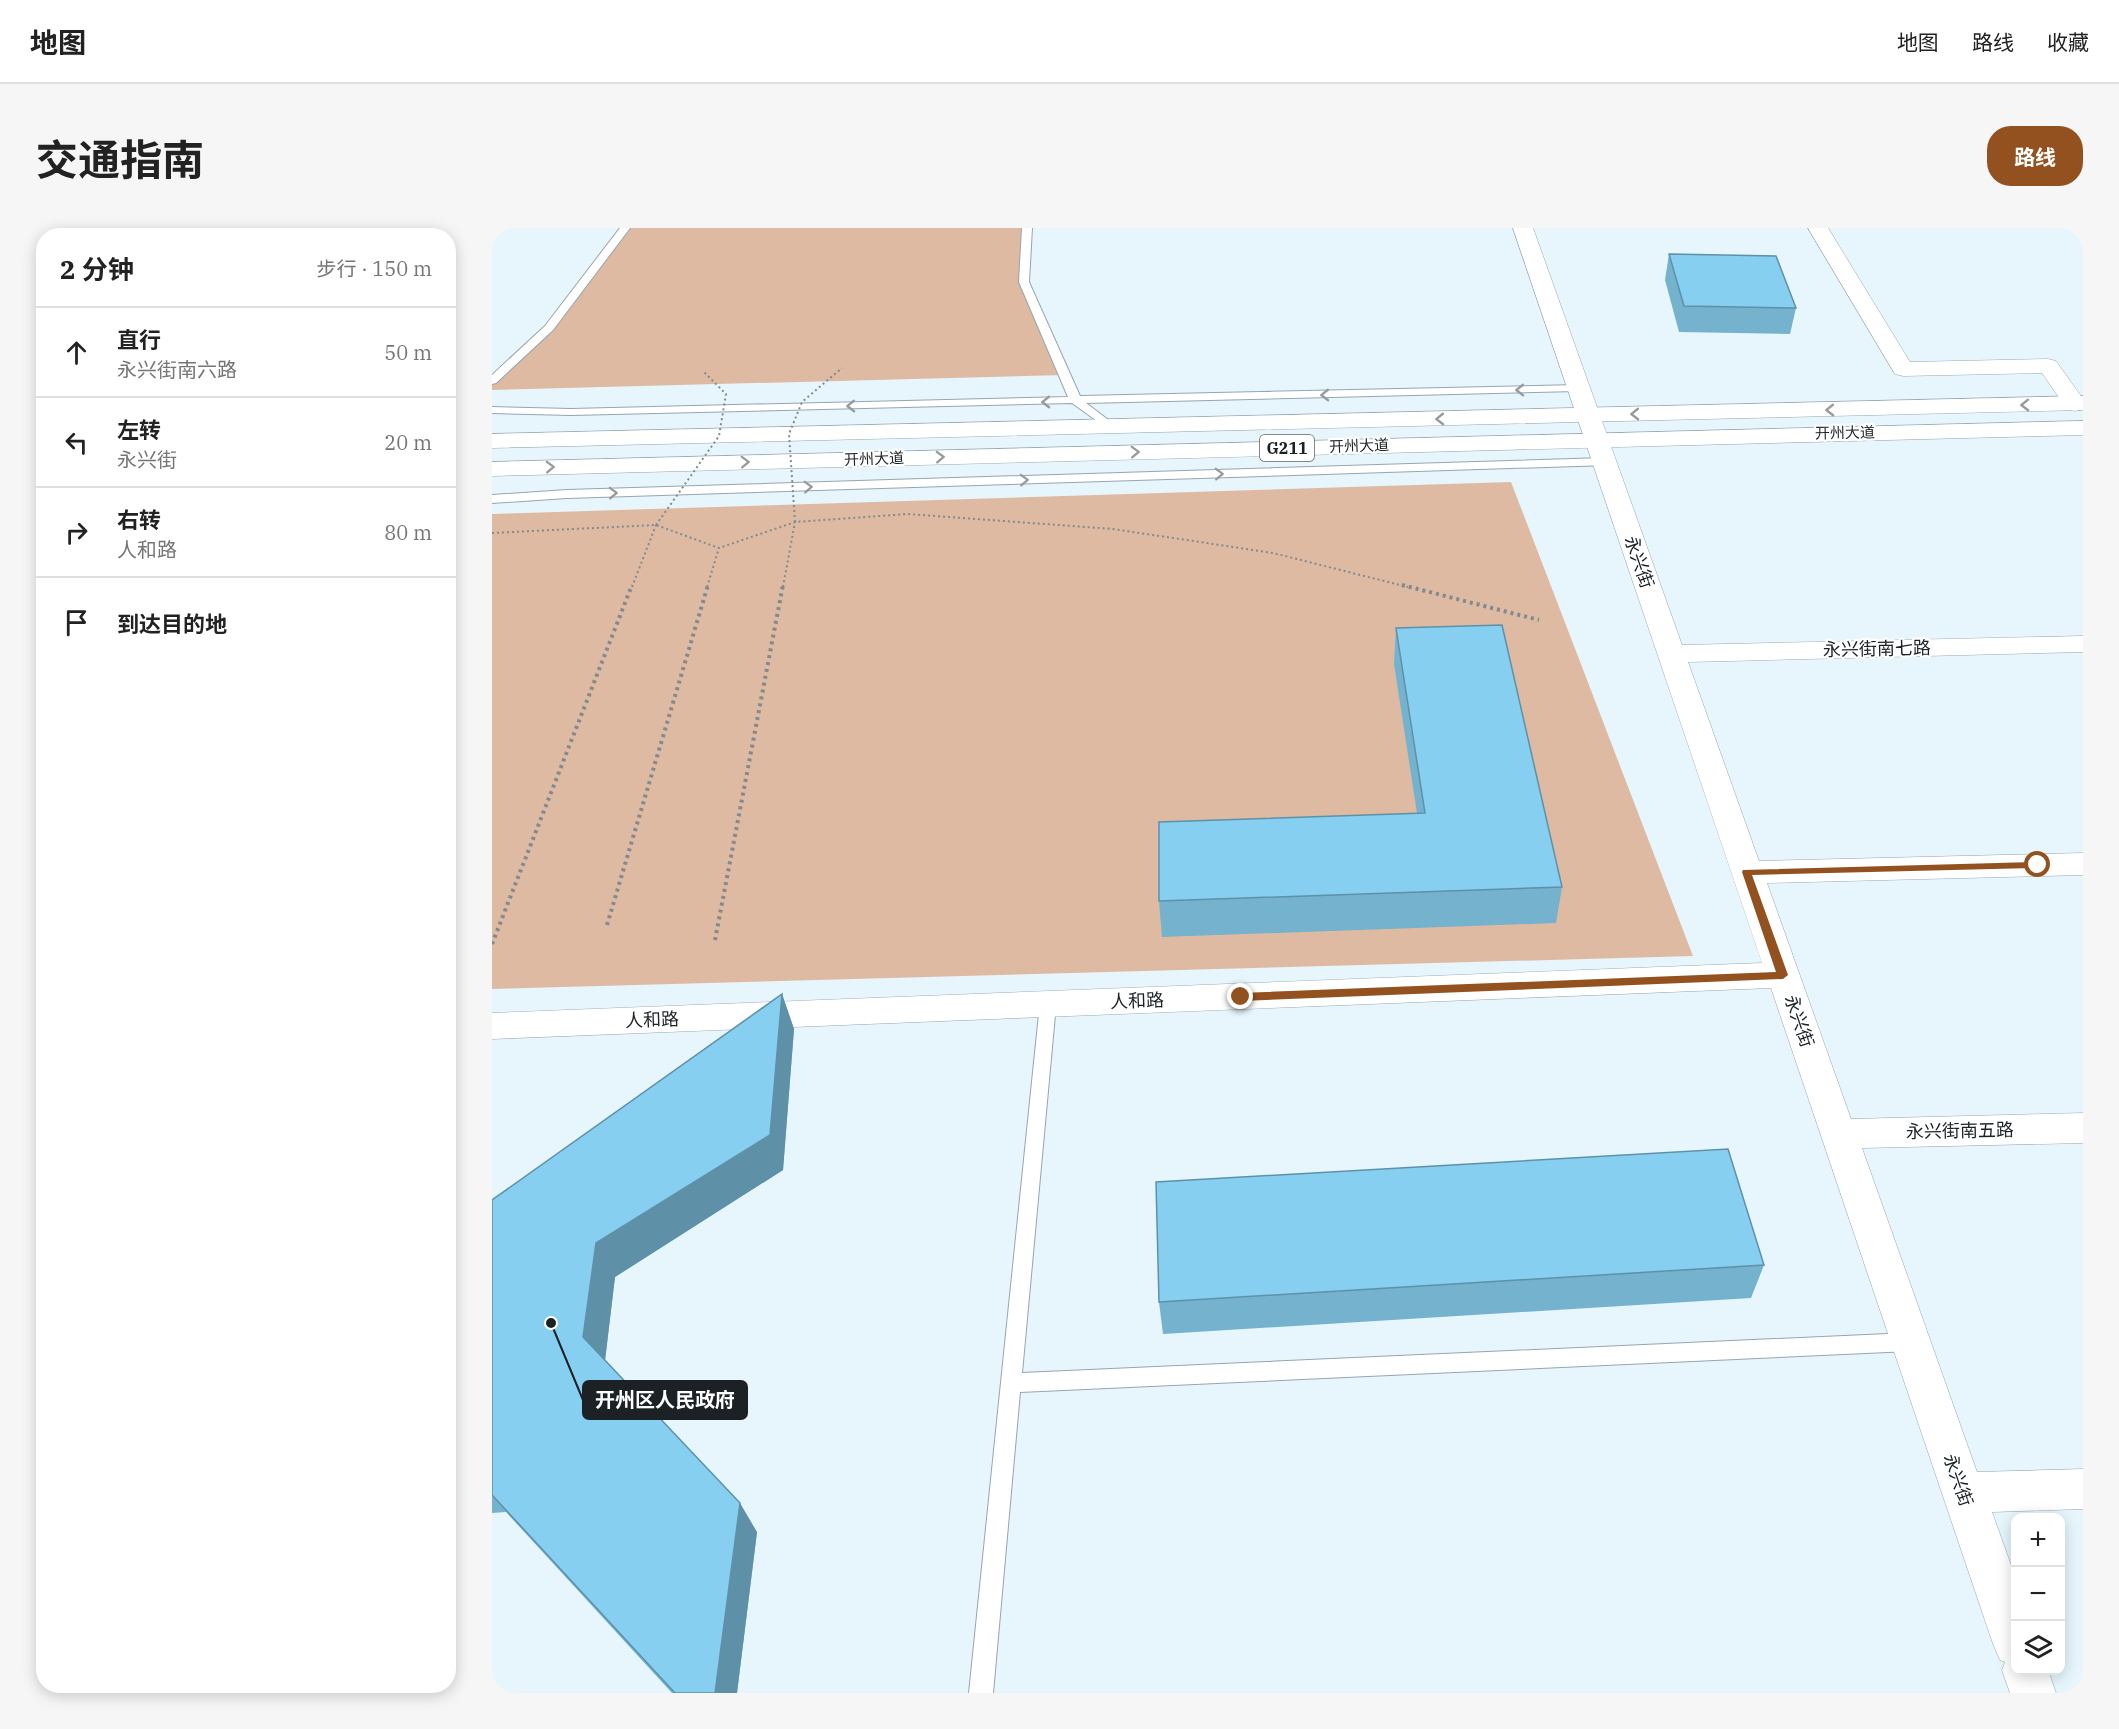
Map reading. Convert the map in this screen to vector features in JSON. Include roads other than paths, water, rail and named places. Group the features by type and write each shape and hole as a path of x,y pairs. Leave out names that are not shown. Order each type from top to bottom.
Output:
{"main road":[{"name":"永兴街","path":"1522,228 2011,1630"},
{"path":"1818,228 1902,369 2048,366 2079,404"},
{"name":"开州大道","path":"492,469 1591,426 2079,404"},
{"name":"开州大道","path":"492,441 1112,427 2083,428"},
{"name":"永兴街南七路","path":"1671,654 2083,644"},
{"path":"1746,872 2083,864"},
{"name":"人和路","path":"492,1026 1783,975"},
{"name":"永兴街南五路","path":"1838,1134 2083,1128"},
{"path":"1963,1493 2083,1489"},
{"path":"2026,1675 2032,1693"}],"lane":[{"path":"492,381 549,328 625,228"},
{"path":"1027,228 1024,282 1076,401 1112,427"},
{"path":"492,410 571,412 1076,401 1591,426"},
{"path":"492,499 1591,426"},
{"path":"981,1693 1048,1004"},
{"path":"1011,1383 1910,1342"}],"place":[{"name":"开州区人民政府","path":"551,1323"}]}
